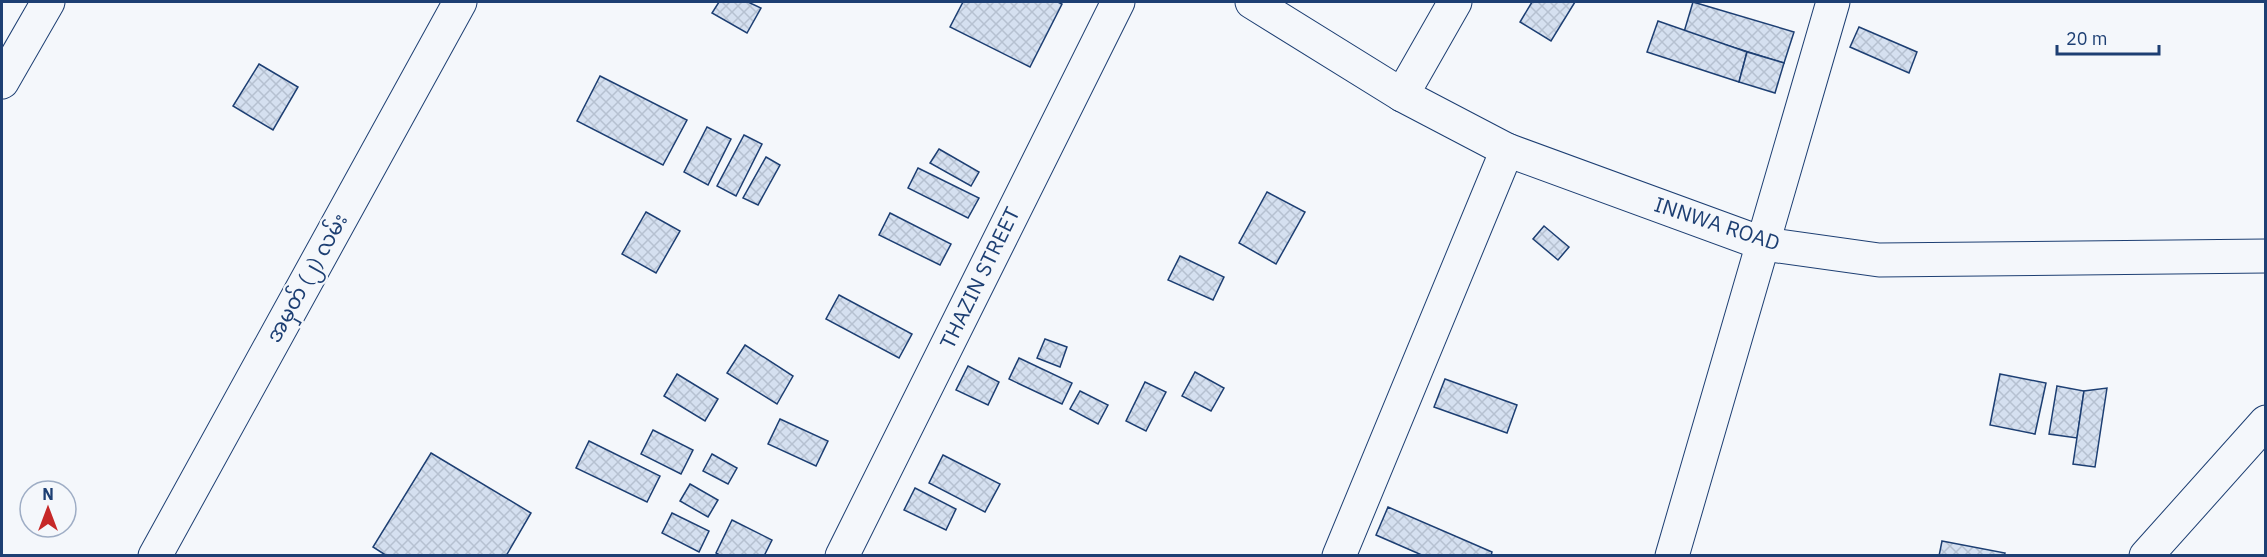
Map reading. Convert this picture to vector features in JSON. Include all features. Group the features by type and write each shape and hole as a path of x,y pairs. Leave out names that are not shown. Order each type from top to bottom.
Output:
{"street":[{"path":"2,82 48,2"},
{"name":"အမှတ် (၂) လမ်း","path":"155,555 460,2"},
{"name":"THAZIN STREET","path":"842,555 1118,2"},
{"name":"INNWA ROAD","path":"1252,2 1402,95 1507,150 1764,244 1880,260 2265,256"},
{"path":"1402,95 1455,2"},
{"path":"1672,555 1833,2"},
{"path":"1339,555 1507,150"},
{"path":"2146,555 2265,422"}],"building":[{"path":"719,2 748,2 761,8 747,33 712,13"},
{"path":"963,2 1058,2 1062,4 1030,67 950,27"},
{"path":"1532,2 1575,2 1551,41 1520,22"},
{"path":"1693,2 1794,32 1784,63 1684,32"},
{"path":"1658,21 1747,52 1739,82 1647,52"},
{"path":"1859,27 1917,52 1909,73 1850,47"},
{"path":"1747,52 1784,63 1775,93 1739,82"},
{"path":"259,64 298,87 273,130 233,106"},
{"path":"600,76 687,120 663,165 577,121"},
{"path":"707,127 731,139 708,185 684,172"},
{"path":"744,135 762,144 736,196 717,186"},
{"path":"939,149 979,172 971,186 930,163"},
{"path":"766,157 780,165 758,205 743,198"},
{"path":"918,168 979,198 968,218 908,188"},
{"path":"1267,192 1305,212 1276,264 1239,243"},
{"path":"646,212 680,231 656,273 622,254"},
{"path":"890,213 951,244 940,265 879,235"},
{"path":"1544,226 1569,247 1558,260 1533,239"},
{"path":"1180,256 1224,277 1213,300 1168,280"},
{"path":"839,295 912,334 899,358 826,319"},
{"path":"1045,339 1067,347 1060,367 1037,358"},
{"path":"745,345 793,376 777,404 727,373"},
{"path":"1019,358 1072,383 1062,404 1009,379"},
{"path":"968,366 999,382 988,405 956,390"},
{"path":"1195,372 1224,388 1211,411 1182,396"},
{"path":"677,374 718,399 705,421 664,396"},
{"path":"2000,374 2046,383 2035,434 1990,425"},
{"path":"1445,379 1517,405 1507,433 1434,407"},
{"path":"1145,382 1166,392 1146,431 1126,421"},
{"path":"2057,386 2084,391 2077,438 2049,434"},
{"path":"2107,388 2095,467 2073,464 2084,391"},
{"path":"1080,391 1108,405 1098,424 1070,409"},
{"path":"780,419 828,441 816,466 768,444"},
{"path":"653,430 693,450 681,474 641,454"},
{"path":"589,441 660,476 647,502 576,468"},
{"path":"431,453 531,513 506,556 387,556 373,547"},
{"path":"712,454 737,468 728,484 703,471"},
{"path":"943,455 1000,484 985,512 929,483"},
{"path":"690,484 718,500 708,517 680,501"},
{"path":"915,488 956,509 946,530 904,510"},
{"path":"1388,507 1492,552 1491,556 1424,556 1376,535"},
{"path":"672,513 709,531 699,552 662,533"},
{"path":"732,520 772,540 764,556 721,556 716,553"},
{"path":"1942,541 2005,553 2004,556 1939,556"}]}
